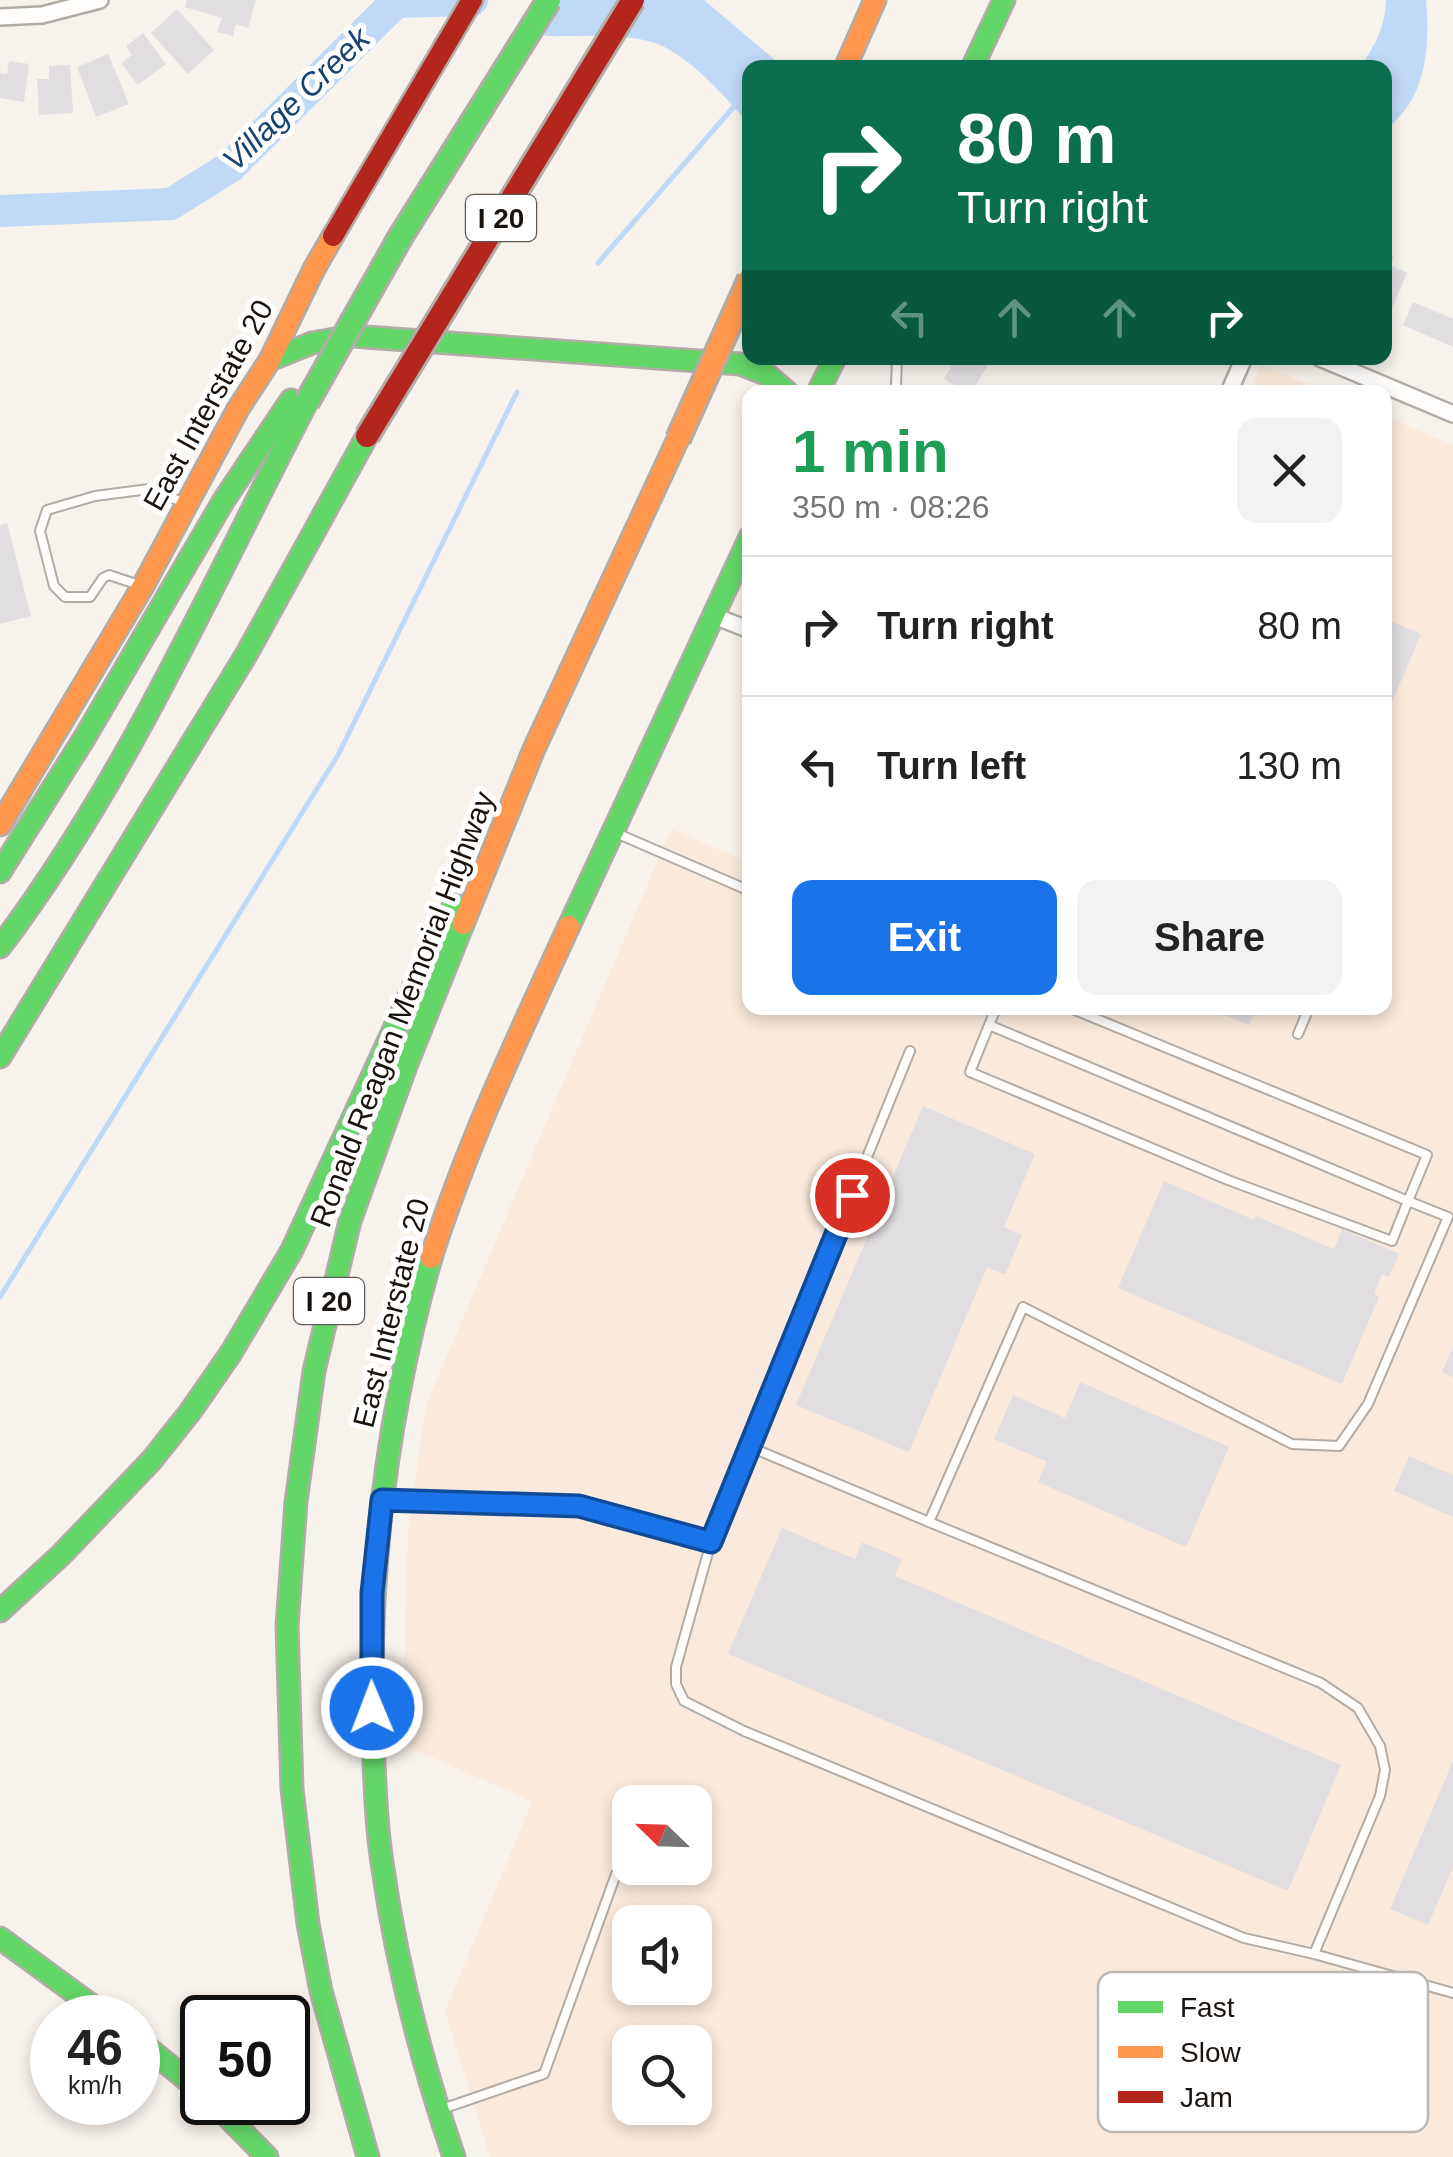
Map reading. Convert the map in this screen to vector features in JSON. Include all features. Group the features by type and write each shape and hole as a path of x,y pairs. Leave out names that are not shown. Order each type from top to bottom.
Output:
{"main road":[{"path":"0,872 85,737 224,500 301,398 548,0"},
{"name":"I 20","path":"0,1057 246,655 367,436 634,0"},
{"path":"849,60 876,0"},
{"path":"976,60 1004,0"},
{"name":"East Interstate 20","path":"0,825 143,586 238,409 270,360 314,270 468,5"},
{"name":"Ronald Reagan Memorial Highway","path":"368,2157 321,1991 303,1886 292,1772 287,1626 296,1502 314,1371 340,1254 406,1066 534,749 742,297"},
{"path":"270,360 312,344 352,336 742,365"},
{"path":"744,365 774,377 781,385"},
{"path":"0,947 51,880 114,771 201,611 301,398"},
{"name":"East Interstate 20","path":"454,2157 422,2056 396,1948 377,1819 370,1669 372,1593 392,1426 410,1336 452,1192 498,1080 742,555"},
{"path":"0,1611 61,1555 151,1461 190,1412 264,1302 306,1222 428,955 534,749"},
{"path":"0,1938 77,1995"},
{"path":"160,2058 180,2074"},
{"path":"235,2125 267,2157"}],"street":[{"path":"0,17 42,15 100,0"},
{"path":"1337,365 1384,385"},
{"path":"1392,388 1453,414"},
{"path":"714,616 742,627"}],"lane":[{"path":"896,365 896,385"},
{"path":"143,586 110,575 90,596 65,598 54,586 40,531 47,510 95,496 149,489 189,504"},
{"path":"612,832 742,888"},
{"path":"993,1015 970,1072 1228,1180 1392,1241 1427,1155 1087,1015"},
{"path":"1298,1034 1306,1015"},
{"path":"929,1522 1023,1307 1292,1444 1339,1446 1368,1404 1448,1217 989,1025"},
{"path":"910,1051 711,1542 676,1667 676,1684 684,1702 744,1731 1244,1938 1378,1972"},
{"path":"750,1448 1321,1683 1358,1708 1380,1746 1385,1770 1380,1796 1314,1954"},
{"path":"382,1500 579,1506 711,1542"},
{"path":"439,2110 544,2074 612,1885"},
{"path":"1428,1986 1453,1993"}],"shaded area":[{"path":"1262,365 1311,385 1253,385"},
{"path":"1392,419 1453,445 1453,2157 490,2157 445,2011 532,1802 402,1744 408,1530 426,1405 671,829 742,860 742,1015 1392,1015"}],"water":[{"path":"556,0 704,0 775,60 742,60 742,116 693,67 655,43 614,36 544,36"},
{"path":"1386,0 1426,0 1424,65 1417,90 1392,124 1392,60 1364,60 1384,19"}],"building":[{"path":"187,0 256,0 248,28 236,24 233,36 217,32 222,18 185,7"},
{"path":"177,9 214,50 188,74 151,33"},
{"path":"143,33 166,64 138,85 121,63 132,55 126,46"},
{"path":"108,54 129,104 96,117 77,67"},
{"path":"9,61 29,64 24,102 0,98 0,73 7,74"},
{"path":"70,65 73,113 39,115 37,79 49,79 49,66"},
{"path":"1392,266 1407,273 1392,309"},
{"path":"1413,302 1453,319 1453,347 1403,325"},
{"path":"952,365 988,365 976,385 955,385 944,379"},
{"path":"7,523 31,616 0,624 0,525"},
{"path":"1392,621 1421,634 1392,702"},
{"path":"1225,1015 1254,1015 1249,1025"},
{"path":"923,1106 1035,1154 1004,1227 1022,1235 1005,1275 987,1267 909,1452 796,1405"},
{"path":"1164,1181 1334,1249 1342,1229 1399,1254 1389,1277 1382,1274 1374,1294 1379,1297 1342,1384 1118,1288"},
{"path":"1453,1347 1453,1377 1442,1372"},
{"path":"1080,1382 1229,1447 1186,1547 1038,1482 1047,1462 994,1439 1013,1395 1065,1418"},
{"path":"1409,1456 1453,1475 1453,1517 1394,1491"},
{"path":"782,1528 855,1559 862,1542 902,1559 895,1576 1341,1765 1288,1891 728,1654"},
{"path":"1453,1761 1453,1867 1428,1925 1390,1909"}],"waterway":[{"name":"Village Creek","path":"0,211 171,204 230,167 396,2 472,0"},
{"path":"598,263 737,103"},
{"path":"0,1297 338,755 517,392"}],"traffic: fast":[{"path":"307,402 401,236 549,0"},
{"path":"976,60 1004,0"},
{"path":"270,360 312,343 352,336 742,365"},
{"path":"743,365 766,374 779,385"},
{"path":"822,385 832,365"},
{"path":"0,872 85,737 224,500 291,400"},
{"path":"0,947 88,818 127,750 307,402"},
{"path":"0,1057 246,655 367,436"},
{"path":"569,926 742,554"},
{"path":"0,1611 61,1555 151,1461 231,1353 292,1250 454,905"},
{"path":"368,2157 321,1991 308,1924 292,1789 287,1626 296,1502 314,1371 350,1221 463,924"},
{"path":"431,1258 402,1377 383,1497 373,1618 373,1740 379,1837 389,1906 421,2050 454,2157"},
{"path":"0,1938 78,1995"},
{"path":"160,2058 180,2074"},
{"path":"236,2125 267,2157"}],"traffic: slow":[{"path":"849,60 875,0"},
{"path":"0,825 143,586 238,409 270,360 333,236"},
{"path":"678,439 742,297"},
{"path":"463,924 534,749 678,439"},
{"path":"431,1258 477,1131 569,926"}],"traffic: jam":[{"path":"333,236 472,0"},
{"path":"367,436 633,0"}],"route":[{"path":"372,1708 372,1593 382,1500 579,1506 711,1542 852,1195"}]}
